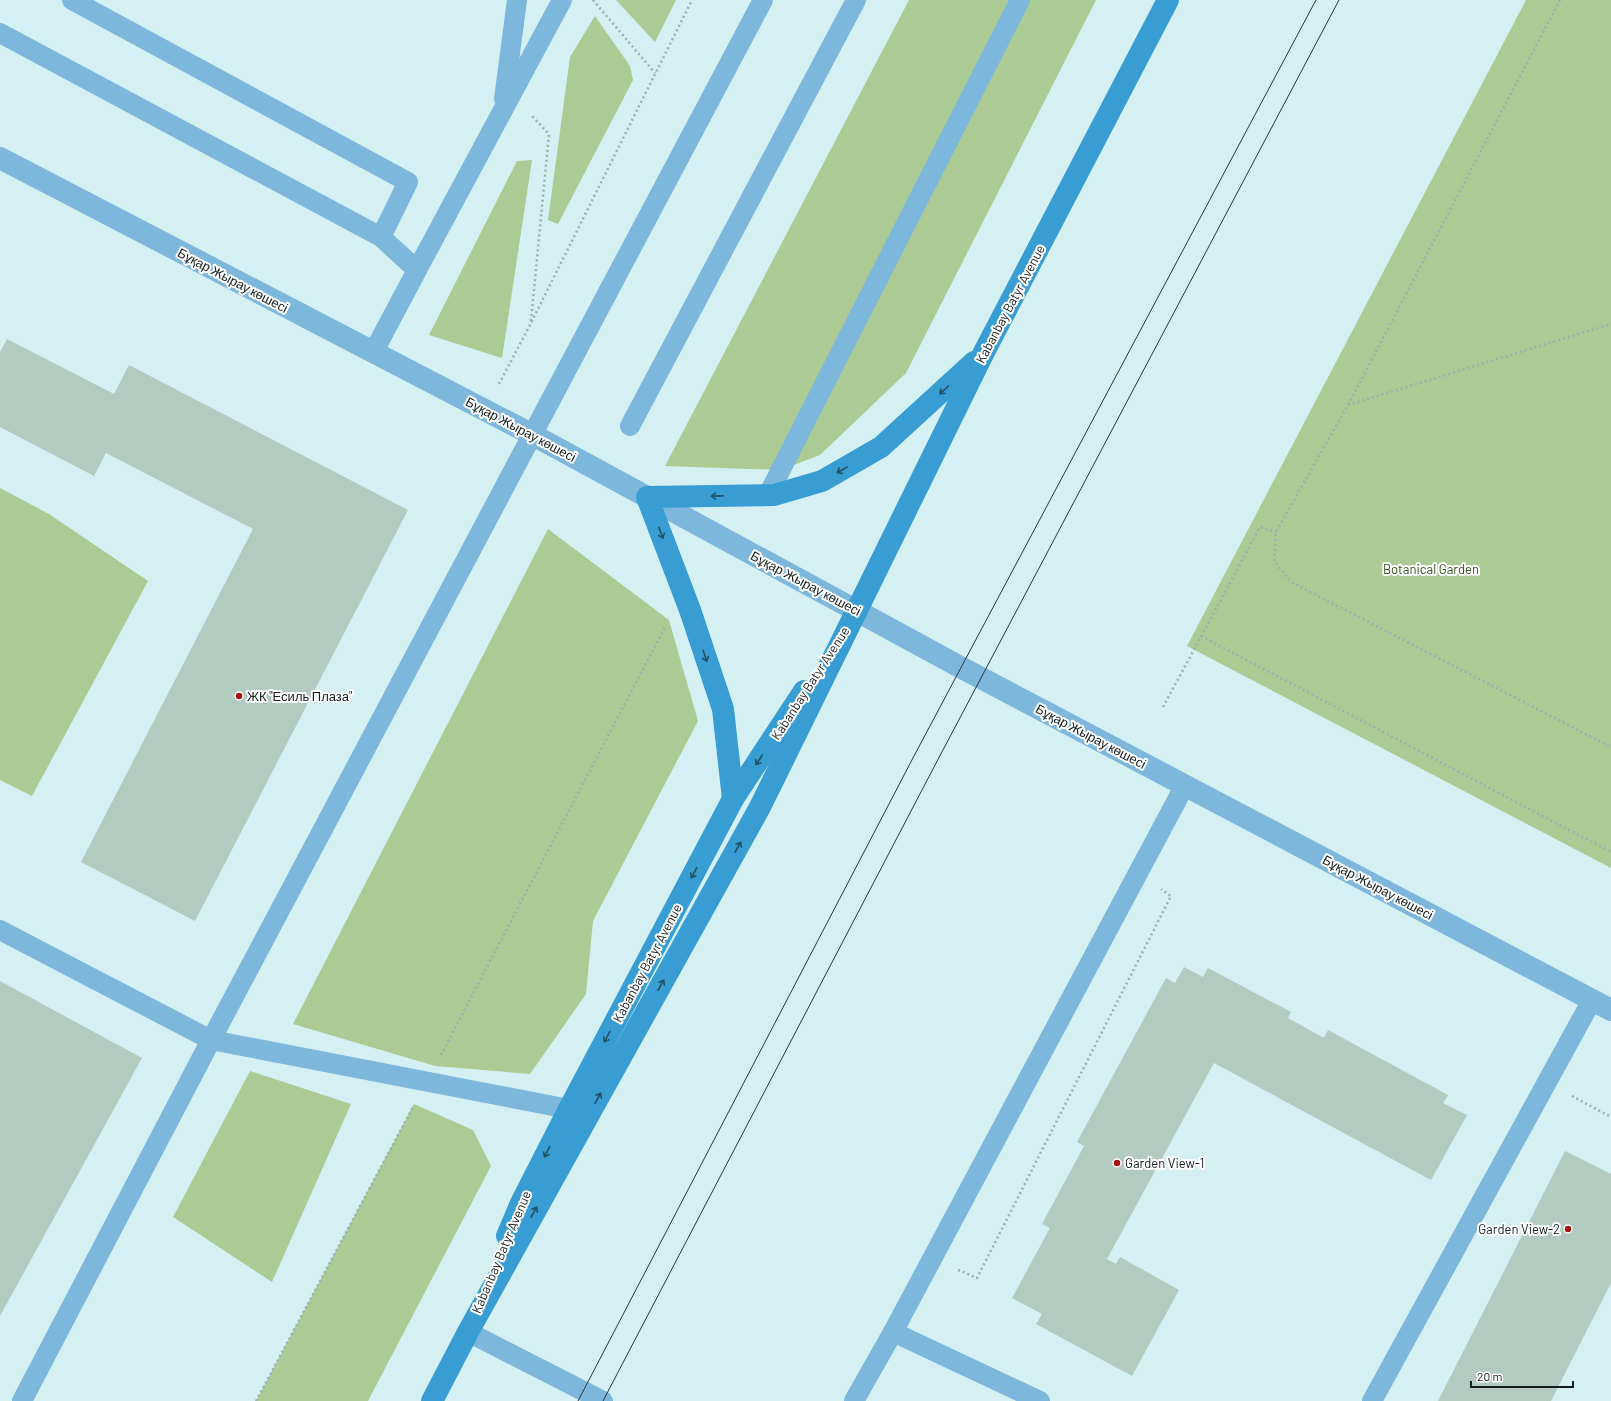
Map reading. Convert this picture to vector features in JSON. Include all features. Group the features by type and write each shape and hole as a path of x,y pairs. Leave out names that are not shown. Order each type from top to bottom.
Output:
{"main road":[{"name":"Kabanbay Batyr Avenue","path":"432,1401 468,1332 760,807 983,354 1168,0"},
{"path":"733,799 722,709 690,610 647,497 774,495 822,481 881,447 983,354"},
{"name":"Kabanbay Batyr Avenue","path":"468,1332 521,1203 733,799 857,610"}],"street":[{"name":"Бұқар Жырау көшесі","path":"0,158 533,435 969,672 1611,1010"}],"lane":[{"path":"72,0 408,182 381,237"},
{"path":"502,113 517,0"},
{"path":"373,353 562,0"},
{"path":"22,1401 211,1040 763,0"},
{"path":"630,426 856,0"},
{"path":"772,487 1020,0"},
{"path":"0,33 381,237 417,270"},
{"path":"854,1401 893,1332 1185,785"},
{"path":"0,930 211,1040 569,1109"},
{"path":"1372,1401 1592,1000"},
{"path":"468,1332 603,1401"},
{"path":"893,1332 1040,1401"}],"path":[{"path":"592,0 655,73"},
{"path":"497,387 531,323 692,0"},
{"path":"1560,0 1348,404 1276,532 1274,561 1291,582 1611,747"},
{"path":"530,114 549,134 531,323"},
{"path":"1348,404 1611,324"},
{"path":"1163,706 1260,527 1276,532"},
{"path":"256,1401 669,620"},
{"path":"1201,636 1611,852"},
{"path":"932,1259 977,1278 1171,896 1138,873"},
{"path":"1546,1082 1611,1117"}],"green space":[{"path":"616,0 676,0 655,42"},
{"path":"909,0 1096,0 906,373 820,455 781,470 665,466"},
{"name":"Botanical Garden","path":"1526,0 1611,0 1611,868 1187,646"},
{"path":"595,16 630,66 633,80 558,224 548,220 570,57"},
{"path":"532,160 502,358 429,335 517,161"},
{"path":"0,488 49,514 148,581 32,796 0,780"},
{"path":"548,529 669,620 698,721 593,921 586,994 530,1074 435,1066 293,1024"},
{"path":"250,1071 351,1104 272,1282 173,1217"},
{"path":"414,1104 473,1130 491,1166 368,1401 256,1401"}],"building":[{"name":"ЖК \"Есиль Плаза\"","path":"7,339 114,394 129,365 408,510 195,921 81,862 253,529 106,453 94,476 0,427 0,352"},
{"name":"Garden View-1","path":"1184,967 1203,977 1208,968 1291,1012 1288,1018 1324,1038 1328,1030 1448,1095 1443,1103 1467,1115 1431,1180 1214,1063 1107,1259 1116,1264 1120,1257 1179,1290 1132,1376 1036,1324 1042,1314 1012,1298 1050,1228 1042,1224 1084,1146 1077,1142 1166,978 1175,983"},
{"path":"0,981 142,1058 0,1316"},
{"name":"Garden View-2","path":"1565,1151 1611,1174 1611,1283 1551,1401 1438,1401"}],"tram line":[{"path":"578,1401 914,756 1316,0"},
{"path":"603,1401 934,767 1339,0"}],"place":[{"name":"ЖК \"Есиль Плаза\"","path":"239,696"},
{"name":"Garden View-1","path":"1117,1163"},
{"name":"Garden View-2","path":"1568,1229"}]}
